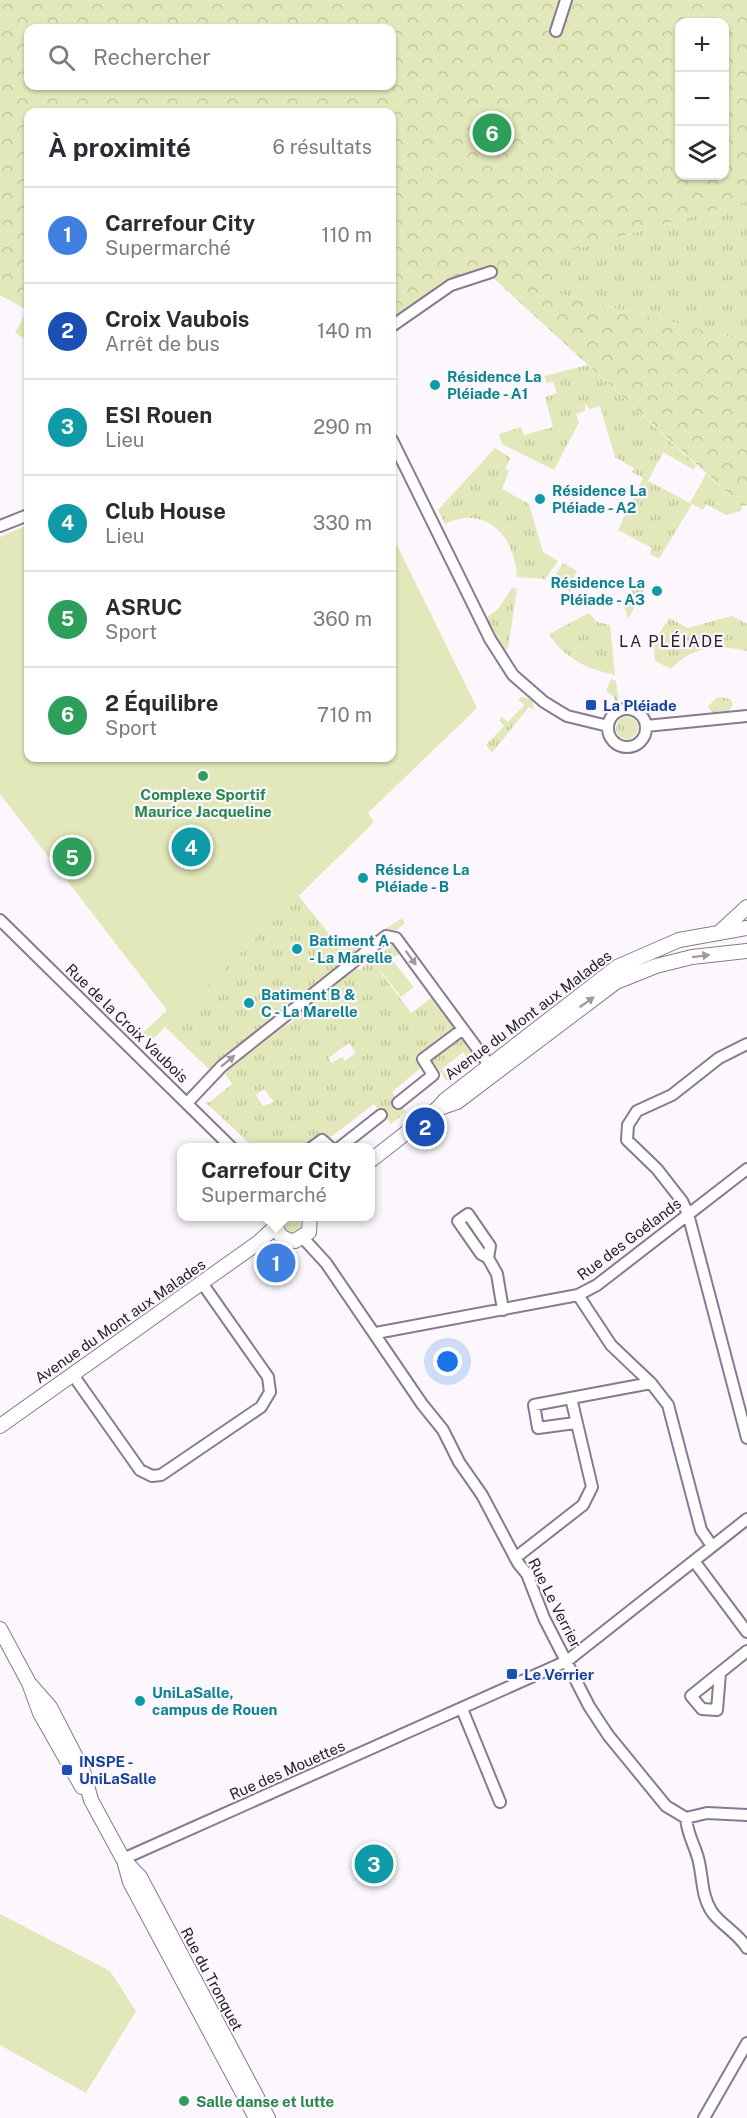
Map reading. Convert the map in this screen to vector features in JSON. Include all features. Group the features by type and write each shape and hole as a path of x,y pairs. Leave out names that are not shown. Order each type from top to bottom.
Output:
{"street":[{"path":"556,31 566,0"},
{"path":"396,323 451,285 491,272"},
{"path":"396,448 490,639 513,675 537,696 567,716 608,726"},
{"path":"0,526 24,517"},
{"path":"628,709 642,716 646,726 639,743 627,747 615,743 608,726 612,715 628,709"},
{"path":"646,726 747,716"},
{"path":"721,931 747,907"},
{"name":"Rue de la Croix Vaubois","path":"0,920 227,1143"},
{"name":"Avenue du Mont aux Malades","path":"375,1157 438,1108 457,1102 490,1066 603,977 656,948 721,931 747,928"},
{"path":"187,1103 222,1066 386,936 396,938 490,1066"},
{"name":"Avenue du Mont aux Malades","path":"490,1066 616,982 656,966 692,957 747,951"},
{"path":"398,1103 434,1075 423,1059 463,1029"},
{"path":"747,1044 719,1058 672,1095 637,1111 628,1125 627,1140 657,1169 682,1201 688,1214 747,1438"},
{"path":"345,1143 381,1115"},
{"name":"Rue des Goélands","path":"376,1333 578,1295 597,1285 747,1169"},
{"path":"278,1226 289,1241 303,1238 311,1227 310,1221"},
{"name":"Avenue du Mont aux Malades","path":"0,1426 259,1242 278,1226"},
{"name":"Rue Le Verrier","path":"303,1238 326,1263 442,1430 459,1462 491,1511 515,1558 527,1574 544,1618 589,1706 620,1752 666,1806 686,1818"},
{"path":"488,1258 497,1274 503,1310"},
{"path":"73,1375 140,1470 152,1476 161,1475 261,1407 270,1392 268,1377 202,1282"},
{"path":"578,1295 611,1345 651,1383 668,1405 701,1530 712,1546"},
{"path":"575,1423 538,1428 534,1404 651,1383"},
{"path":"515,1558 583,1505 590,1494 592,1487 575,1423 572,1398"},
{"name":"Rue des Mouettes","path":"123,1859 567,1661 747,1519"},
{"path":"694,1561 747,1632"},
{"name":"Rue du Tronquet","path":"0,1629 29,1683 40,1713 79,1785 87,1792 123,1859 130,1882 256,2118"},
{"path":"720,1673 747,1651"},
{"path":"462,1709 500,1802"},
{"path":"747,1815 707,1813 686,1818 687,1831 698,1860 708,1905 715,1916 736,1932 747,1948"},
{"name":"Rue du Tronquet","path":"123,1859 140,1877 268,2118"},
{"path":"704,2118 747,2043"}],"green space":[{"path":"0,0 747,0 747,201 555,255 547,291 747,341 747,505 742,506 490,275 420,301 396,316 396,108 24,108 24,308 0,295"},
{"path":"498,110 507,111 510,120 508,133 502,145 485,153 472,152 469,145 473,137"},
{"path":"747,201 747,341 547,291 555,255"},
{"path":"24,316 24,338 15,333"},
{"path":"588,365 696,465 694,470 663,452 648,481 690,503 706,474 742,506 741,511 726,515 706,504 703,510 692,504 659,559 650,554 652,548 618,530 643,478 632,472 634,468 615,457 600,406 590,409 585,404 585,411 576,414 579,422 554,470 502,444 499,434 521,427 524,435 553,427 545,397 557,393 553,382 547,383 544,376"},
{"path":"495,448 511,458 505,468 509,470 502,489 529,504 543,552 558,561 545,579 517,577 511,549 496,528 486,521 474,518 460,519 445,524 438,510"},
{"name":"Complexe Sportif Maurice Jacqueline","path":"24,527 24,762 396,762 396,543 477,708 368,813 374,822 151,1041 143,1033 167,1010 0,794 0,537"},
{"path":"563,563 577,571 569,587 572,589 570,592 554,578"},
{"path":"638,581 647,585 628,619 624,605"},
{"path":"512,588 517,589 508,648 502,652 485,619 498,609"},
{"path":"589,613 597,622 610,625 615,675 577,661 562,650 549,634"},
{"path":"732,616 747,624 747,651 716,648 697,651 679,661 671,669 655,661 654,642 669,618 688,628"},
{"path":"611,679 616,681 619,704 616,705 614,697 606,691"},
{"path":"523,697 532,700 534,710 529,707 492,753 486,745 504,726 499,720 502,717 508,722 524,705 518,699"},
{"path":"718,697 730,699 733,704 728,713 713,714 708,706"},
{"path":"627,717 635,720 638,728 635,736 627,739 619,736 616,728 619,720"},
{"path":"298,895 341,949 357,947 402,918 405,923 214,1074 165,1027"},
{"path":"389,942 401,952 379,970 411,1013 435,995 483,1057 472,1063 463,1052 442,1069 450,1080 446,1080 434,1063 423,1066 392,1092 406,1112 391,1124 374,1104 327,1140 317,1143 249,1143 205,1102 210,1102 232,1084 225,1074 225,1068 247,1050 249,1053 269,1038 267,1034 284,1021 288,1025 300,1015 298,1011 356,967 359,970 387,949 385,945","holes":["349,1043 356,1053 345,1061 342,1057 332,1063 328,1058","264,1089 274,1102 263,1106 256,1095"]},
{"path":"392,960 414,987 401,997 379,969"},
{"path":"286,1221 300,1221 300,1227 293,1232 285,1224"},
{"path":"0,1914 110,1971 136,2011 86,2093 0,2045"}],"place":[{"name":"2 Équilibre","path":"492,133"},
{"name":"Résidence La Pléiade - A1","path":"435,385"},
{"name":"Résidence La Pléiade - A2","path":"540,499"},
{"name":"Résidence La Pléiade - A3","path":"657,591"},
{"name":"La Pléiade","path":"591,705"},
{"name":"Complexe Sportif Maurice Jacqueline","path":"203,776"},
{"name":"Club House","path":"191,847"},
{"name":"ASRUC","path":"72,857"},
{"name":"Résidence La Pléiade - B","path":"363,878"},
{"name":"Batiment A - La Marelle","path":"297,949"},
{"name":"Batiment B & C - La Marelle","path":"249,1003"},
{"name":"Croix Vaubois","path":"425,1127"},
{"name":"Carrefour City","path":"276,1263"},
{"name":"Le Verrier","path":"512,1674"},
{"name":"UniLaSalle, campus de Rouen","path":"140,1701"},
{"name":"INSPE - UniLaSalle","path":"67,1770"},
{"name":"ESI Rouen","path":"374,1864"},
{"name":"Salle danse et lutte","path":"184,2101"}],"district":[{"name":"LA PLÉIADE","path":"672,641"}]}
